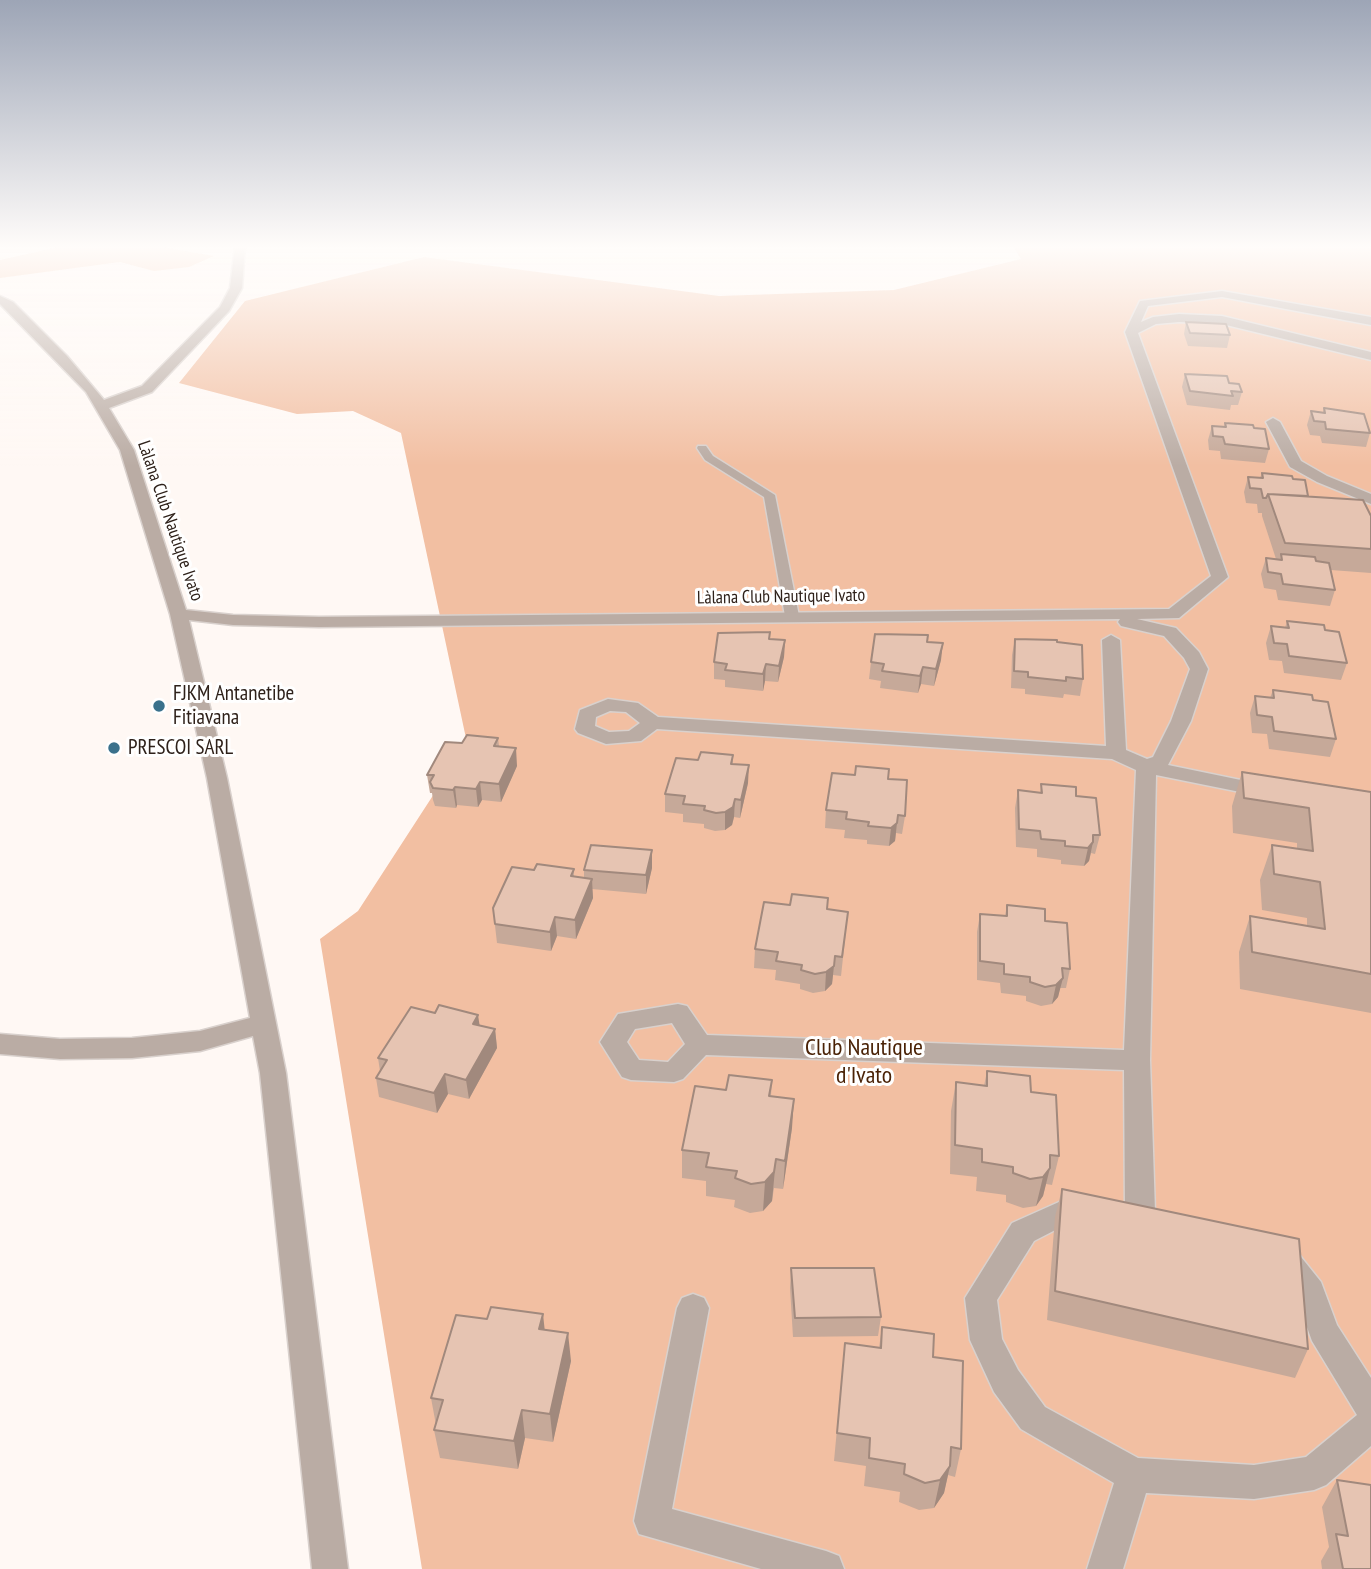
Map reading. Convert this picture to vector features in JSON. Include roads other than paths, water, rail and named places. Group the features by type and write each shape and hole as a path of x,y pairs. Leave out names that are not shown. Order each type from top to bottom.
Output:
{"street":[{"name":"Làlana Club Nautique Ivato","path":"24,319 91,390 127,450 179,614 223,620 319,622 1173,614 1220,578 1131,332"},
{"path":"101,406 147,389 215,319"},
{"path":"1131,332 1137,319"},
{"path":"1131,332 1153,321 1168,319"},
{"path":"1205,319 1222,320 1371,356"},
{"path":"1343,349 1371,348"},
{"path":"1273,422 1295,464 1322,479 1371,499"},
{"path":"1068,613 1170,632 1192,656 1199,669 1181,721 1161,761 1146,768"},
{"path":"179,614 217,778 273,1073 330,1569"},
{"path":"1111,640 1116,753"},
{"path":"653,723 1116,753 1146,768 1286,795"},
{"path":"1146,768 1137,1060 1153,1216 1059,1214 1023,1232 981,1298 986,1340 1006,1381 1033,1418 1134,1475 1254,1482 1314,1473 1371,1424"},
{"path":"0,1044 60,1049 132,1048 200,1041 264,1024"},
{"path":"701,1045 1137,1060"},
{"path":"1259,1251 1286,1260 1310,1292 1323,1331 1371,1408"},
{"path":"693,1308 652,1521 826,1569"},
{"path":"1105,1569 1134,1475"}],"lane":[{"path":"702,448 709,458 769,495 792,616"}],"place":[{"name":"FJKM Antanetibe Fitiavana","path":"159,706"},
{"name":"PRESCOI SARL","path":"114,748"}],"park label":[{"name":"Club Nautique d'Ivato","path":"864,1062"}]}
